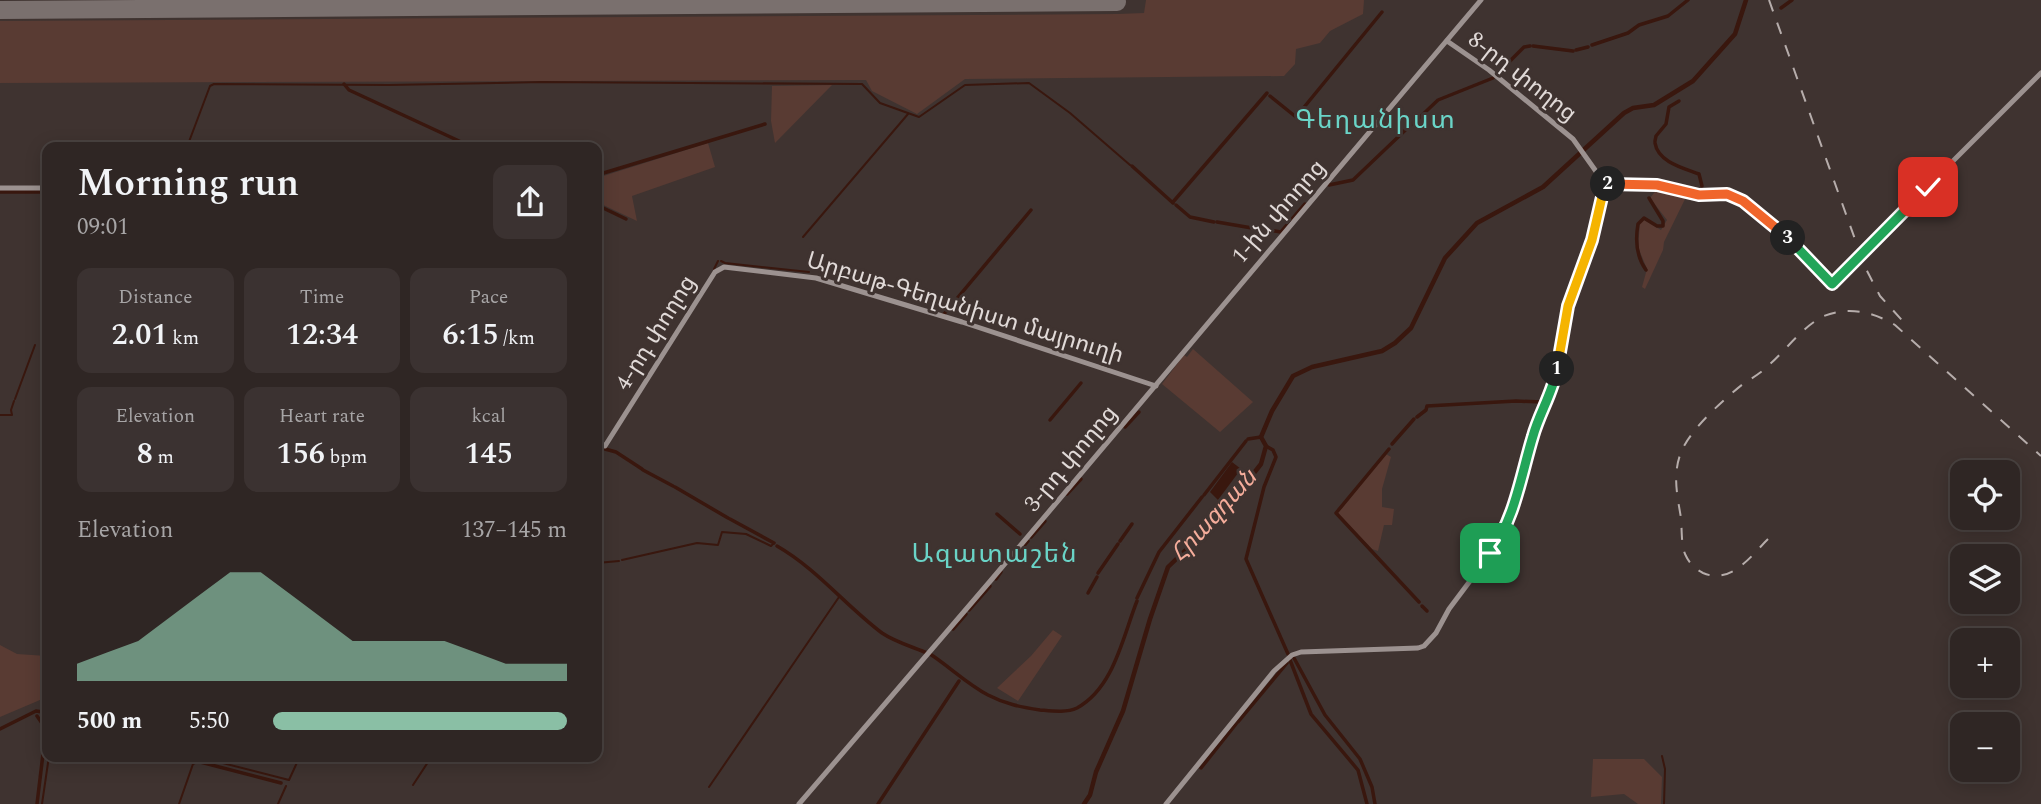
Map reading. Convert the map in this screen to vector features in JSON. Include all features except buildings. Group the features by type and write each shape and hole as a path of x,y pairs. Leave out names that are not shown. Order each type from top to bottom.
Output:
{"main road":[{"name":"1-ին փողոց","path":"1157,384 1481,0"},
{"name":"8-րդ փողոց","path":"1447,41 1495,75 1574,141 1605,184"},
{"path":"1166,804 1281,662 1293,654 1405,649 1424,646 1436,633 1448,609 1495,547 1517,494 1533,435 1556,374 1568,306 1592,240 1605,184 1657,185 1703,195 1727,194 1743,201 1782,232 1832,284 2041,74"},
{"path":"0,188 42,188"},
{"name":"Արբաթ-Գեղանիստ մայրուղի","path":"720,268 816,278 1157,384"},
{"name":"4-րդ փողոց","path":"602,444 605,446 720,268"},
{"name":"3-րդ փողոց","path":"799,804 1157,384"}],"shaded area":[{"path":"1146,0 1364,0 1363,14 1330,31 1320,43 1296,49 1295,64 1284,76 965,79 917,114 872,91 866,80 0,83 0,21 1118,14 1144,13"},
{"path":"832,85 775,143 771,121 772,86"},
{"path":"708,143 715,167 632,196 637,221 602,204 602,176"},
{"path":"1658,188 1687,195 1645,289 1642,287 1647,269 1638,247 1640,223 1644,220 1661,230 1667,220 1650,198"},
{"path":"1193,349 1253,402 1220,432 1162,384 1184,355 1187,357"},
{"path":"1386,454 1391,457 1382,489 1382,507 1394,509 1392,525 1384,525 1378,551 1372,549 1337,513"},
{"path":"1232,462 1241,469 1218,500 1210,492"},
{"path":"1053,630 1062,636 1018,701 997,688 1031,656"},
{"path":"0,645 17,654 42,656 42,699 0,717"},
{"path":"1593,759 1644,759 1662,777 1661,804 1638,804 1624,794 1591,797"}],"waterway":[{"path":"1592,45 1668,16 1688,0"},
{"name":"Հրազդան","path":"1084,804 1123,711 1168,567 1217,520 1261,464 1266,446 1261,437 1272,411 1293,376 1312,367 1382,351 1395,343 1411,328 1445,258 1477,223 1543,187 1624,113 1633,108 1654,105 1693,81 1735,34 1746,0"},
{"path":"1781,8 1792,0"},
{"path":"1270,96 1296,117 1382,12"},
{"path":"1498,73 1524,47 1530,46"},
{"path":"1533,46 1573,51"},
{"path":"1576,50 1588,47"},
{"path":"1419,118 1438,100 1493,78"},
{"path":"189,142 210,86 214,84 862,84 880,103 919,117 965,85 1029,83 1070,113 1130,165"},
{"path":"344,84 349,90 461,142"},
{"path":"1173,202 1267,93"},
{"path":"1655,141 1666,124 1669,107 1679,101"},
{"path":"803,237 908,114"},
{"path":"1329,185 1353,180 1417,119"},
{"path":"602,173 765,124"},
{"path":"1655,143 1657,150 1666,160 1699,174 1702,186"},
{"path":"1132,166 1173,203"},
{"path":"0,192 42,192"},
{"path":"1646,270 1637,248 1638,224 1644,218 1657,226 1663,226 1663,221 1649,198"},
{"path":"1255,228 1281,232 1305,204"},
{"path":"1176,205 1190,217 1214,222"},
{"path":"602,207 626,219"},
{"path":"944,314 1031,210"},
{"path":"1217,222 1252,228"},
{"path":"714,269 718,261"},
{"path":"721,261 809,272"},
{"path":"15,399 35,345"},
{"path":"1050,420 1081,383"},
{"path":"1417,417 1427,406 1542,402 1548,388"},
{"path":"0,415 12,415 14,401"},
{"path":"1125,427 1139,412"},
{"path":"1392,444 1414,419"},
{"path":"1248,439 1261,437"},
{"path":"1204,495 1246,441"},
{"path":"1266,446 1273,450 1276,457 1264,487 1246,559 1288,654"},
{"path":"605,449 616,452 642,469"},
{"path":"1389,449 1336,513 1419,602"},
{"path":"643,470 673,486"},
{"path":"1067,494 1081,479"},
{"path":"675,487 728,518"},
{"path":"1137,598 1159,552 1202,497"},
{"path":"997,514 1020,534"},
{"path":"730,519 774,543"},
{"path":"1031,537 1045,521"},
{"path":"1120,541 1132,524"},
{"path":"622,560 697,543 718,545 722,532 746,534 771,546 774,543"},
{"path":"1018,553 1028,541"},
{"path":"1098,573 1118,544"},
{"path":"777,546 792,555 882,633 927,653"},
{"path":"602,563 619,561"},
{"path":"996,579 1001,572"},
{"path":"1088,593 1097,577"},
{"path":"969,610 990,586"},
{"path":"709,787 839,597"},
{"path":"930,654 973,686 1001,701 1040,710 1073,710 1090,699 1109,675 1137,601"},
{"path":"1422,606 1427,611"},
{"path":"953,629 966,614"},
{"path":"1294,658 1325,715 1360,759 1372,787 1375,804"},
{"path":"1290,660 1311,714 1358,770 1367,804"},
{"path":"1238,722 1287,663"},
{"path":"878,804 959,681"},
{"path":"0,729 36,711 42,712"},
{"path":"37,716 42,723"},
{"path":"1201,768 1236,724"},
{"path":"1662,756 1665,769 1664,804"},
{"path":"37,804 42,762"},
{"path":"42,804 48,762"},
{"path":"179,804 193,764 197,762"},
{"path":"200,762 281,783"},
{"path":"218,762 289,780 297,762"},
{"path":"413,785 428,762"},
{"path":"278,804 286,786"}],"taxiway":[{"path":"490,7 501,0"},
{"path":"518,0 535,6"},
{"path":"905,4 912,0"},
{"path":"939,0 947,3"},
{"path":"1085,3 1093,0"}],"runway":[{"path":"0,10 1117,2"}],"railway":[{"path":"1769,0 1865,267 1880,296 1909,328"},
{"path":"1768,539 1740,567 1731,572 1713,576 1695,568 1683,546 1676,484 1679,459 1687,441 1718,406 1766,368 1816,320 1833,313 1861,312 1895,325 2041,456"}],"district":[{"name":"Գեղանիստ","path":"1376,120"},
{"name":"Ազատաշեն","path":"995,554"}],"route":[{"path":"1490,553 1499,539 1517,494 1533,435 1556,374 1568,306 1592,240 1605,184 1657,185 1699,195 1719,193 1738,198 1775,226 1832,284 1928,187"}]}
